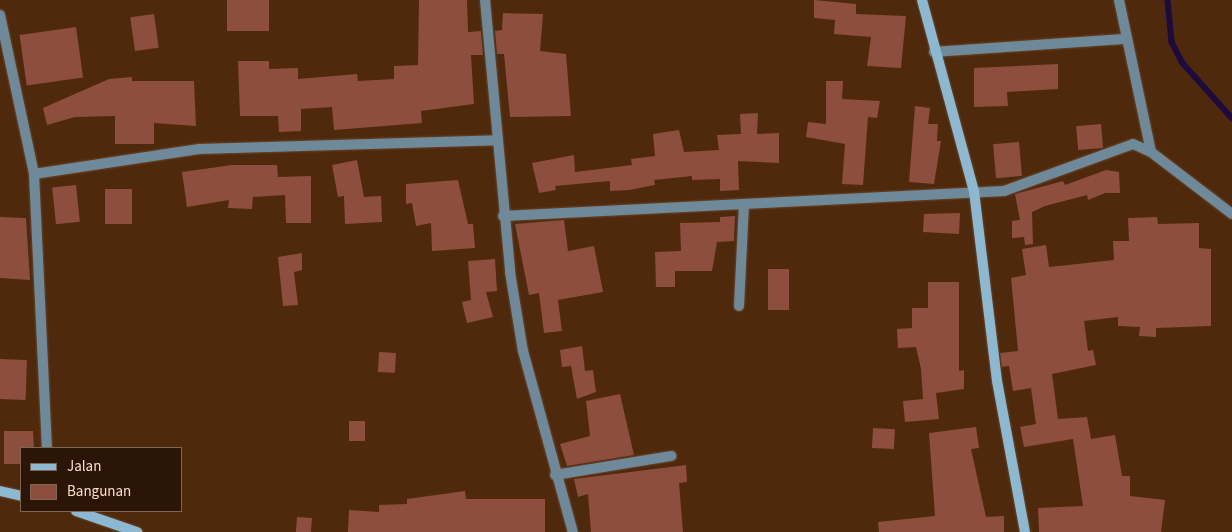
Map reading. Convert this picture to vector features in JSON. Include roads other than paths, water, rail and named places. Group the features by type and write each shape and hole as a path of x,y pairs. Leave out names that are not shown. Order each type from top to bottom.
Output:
{"main road":[{"path":"922,0 934,52 974,191 997,381 1025,532"},
{"path":"0,491 20,496"},
{"path":"79,512 137,532"}],"street":[{"path":"484,0 498,140 503,216 523,351 554,475 573,532"},
{"path":"1119,0 1123,39 1151,152"},
{"path":"0,15 4,67 34,174 47,447"},
{"path":"934,52 1123,39"},
{"path":"34,174 199,148 498,140"},
{"path":"503,216 1004,190 1133,144 1151,152 1232,214"},
{"path":"739,306 744,204"},
{"path":"554,475 670,456"}],"waterway":[{"path":"1168,0 1172,42 1182,62 1232,118"}]}
